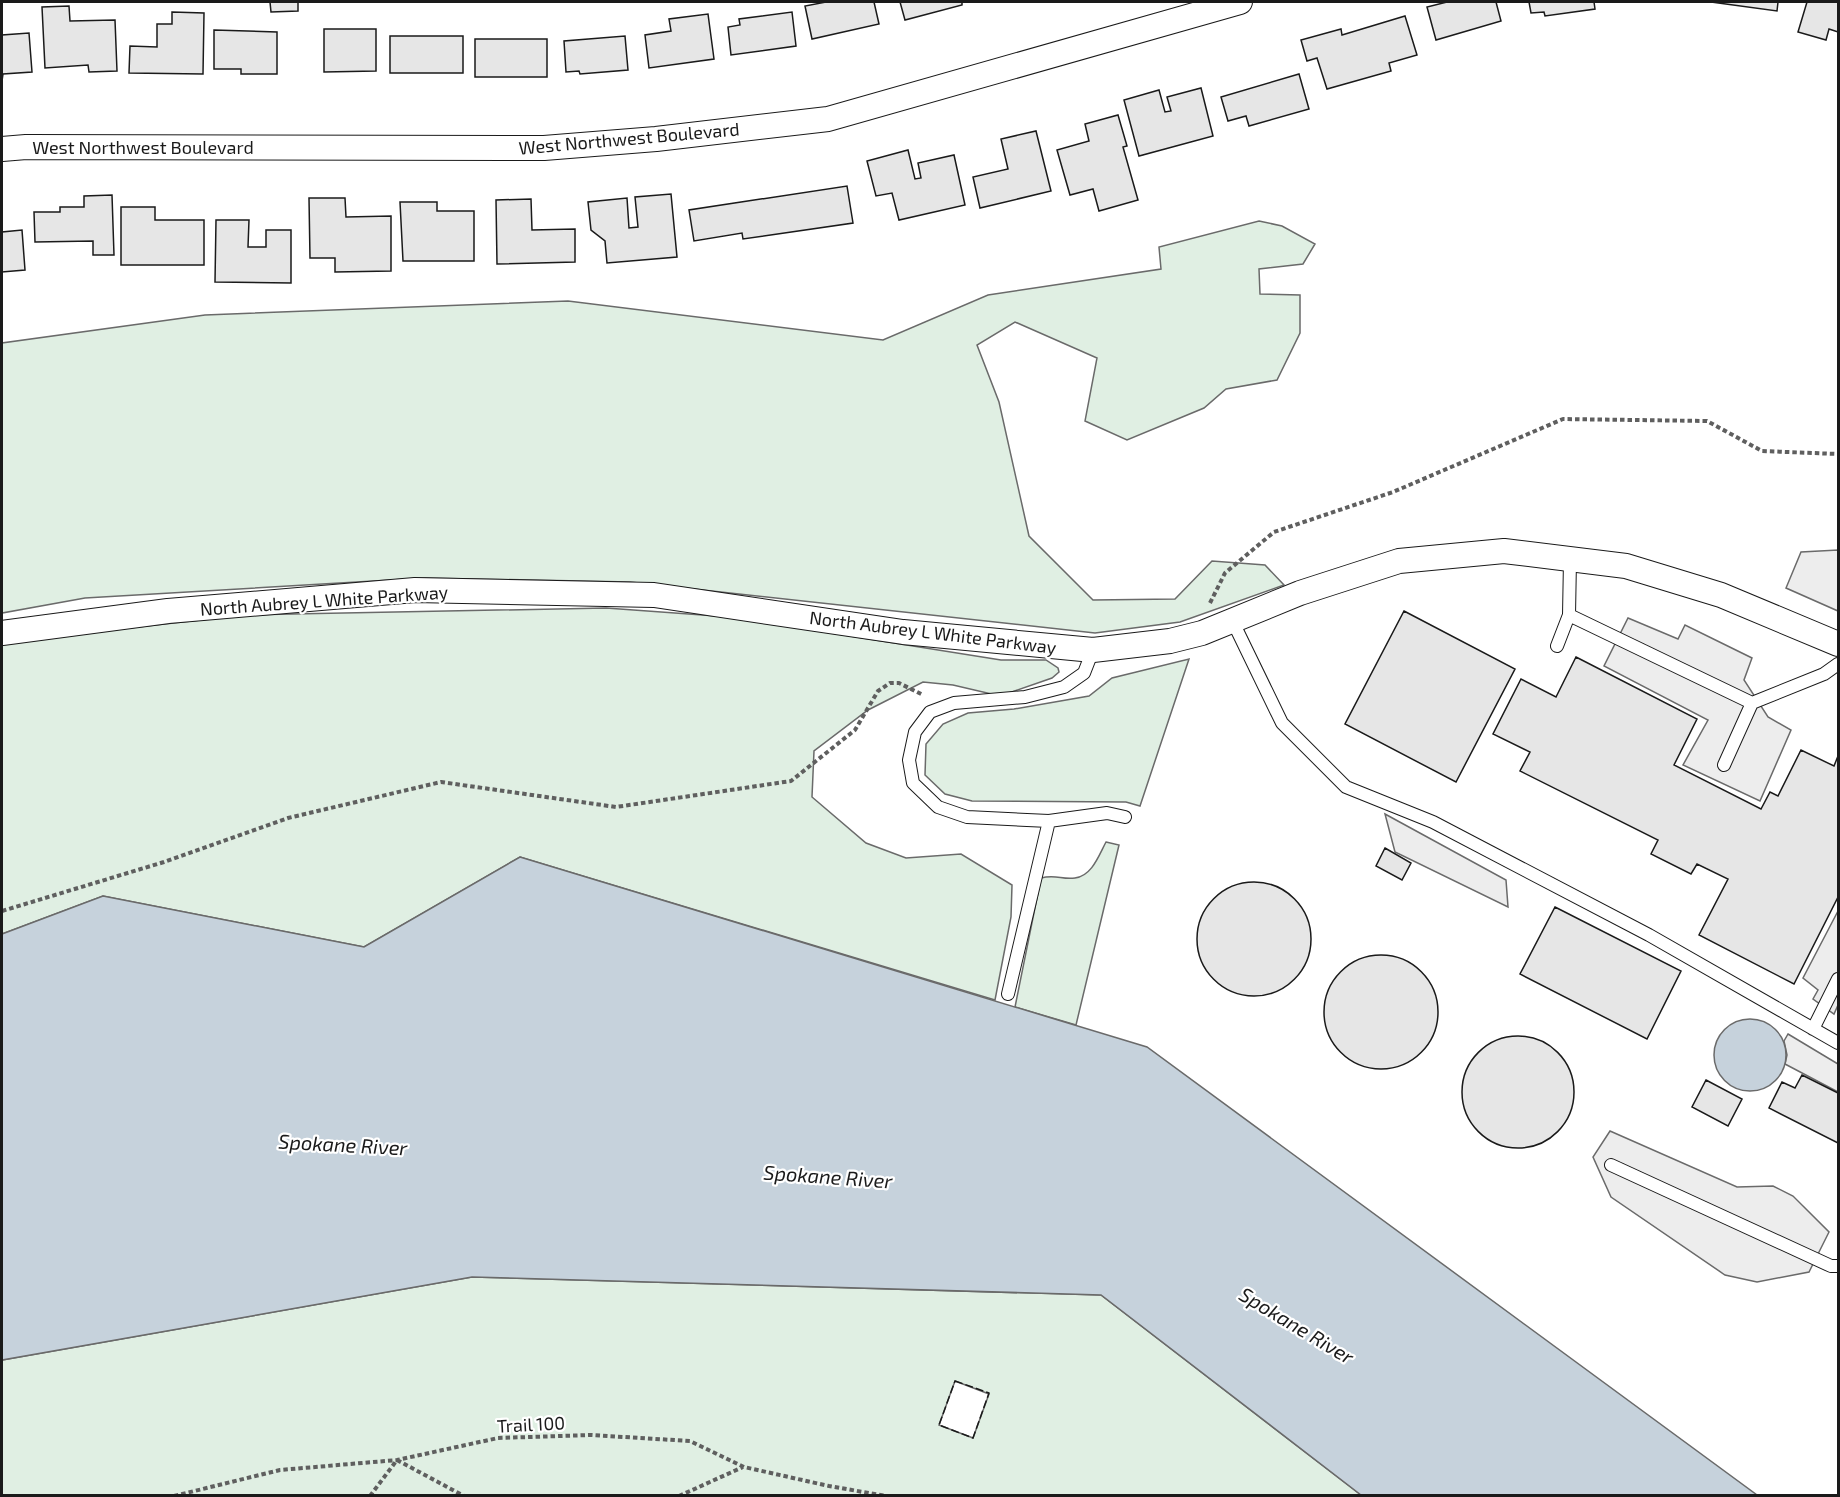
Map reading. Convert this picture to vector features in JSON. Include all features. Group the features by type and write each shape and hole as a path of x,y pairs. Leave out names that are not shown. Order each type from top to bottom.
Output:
{"street":[{"name":"West Northwest Boulevard","path":"2,149 26,147 544,148 656,139 828,119 1240,2"},
{"name":"North Aubrey L White Parkway","path":"2,633 168,611 415,590 654,596 903,632 1093,650 1170,641 1202,633 1300,593 1399,561 1504,552 1626,566 1721,596 1839,644"}],"lane":[{"path":"1557,646 1569,615 1570,560"},
{"path":"1569,615 1752,703"},
{"path":"1233,622 1282,723 1346,787 1444,828 1648,934 1839,1043"},
{"path":"1093,650 1084,674 1064,687 1025,697 945,706 930,712 915,732 909,760 913,783 938,807 967,817 1049,821 1107,813 1125,818"},
{"path":"1724,765 1752,703 1824,674 1839,664"},
{"path":"1008,994 1049,821"},
{"path":"1813,1029 1839,978"},
{"path":"1611,1165 1831,1266 1839,1266"}],"path":[{"path":"1202,633 1212,595 1225,573 1274,532 1393,492 1563,419 1707,421 1762,451 1839,454"},
{"path":"2,911 164,862 288,818 441,782 616,807 791,781 855,730 878,691 890,683 899,683 945,706"},
{"name":"Trail 100","path":"174,1496 280,1470 397,1460 498,1438 591,1435 690,1441 744,1467 886,1496"},
{"path":"370,1496 397,1460 464,1496"},
{"path":"680,1496 744,1467"}],"green space":[{"path":"1259,221 1282,226 1315,244 1303,264 1259,269 1260,294 1300,295 1300,333 1277,380 1226,389 1204,408 1127,440 1085,421 1097,358 1015,322 977,345 999,402 1029,536 1093,600 1175,599 1212,561 1265,565 1284,585 1180,622 1095,633 630,582 425,578 85,598 2,613 2,343 205,315 568,301 883,340 988,295 1161,269 1159,247"},
{"path":"606,608 730,617 1001,660 1046,660 1058,668 1059,672 1052,678 1000,696 953,685 923,682 868,710 814,751 812,797 866,843 906,858 961,854 1012,885 1011,917 995,1000 520,857 364,947 103,896 2,934 2,642 246,615"},
{"path":"1189,659 1140,806 1126,802 972,801 945,794 925,775 926,744 943,724 968,713 1014,709 1089,696 1112,678"},
{"path":"1106,842 1119,845 1076,1025 1015,1007 1041,878 1081,876 1094,864"},
{"path":"472,1277 1101,1295 1361,1495 2,1496 2,1360","holes":["955,1381 989,1394 973,1438 939,1425"]}],"shaded area":[{"path":"1838,550 1838,611 1786,588 1801,552"},
{"path":"1628,618 1678,639 1685,625 1752,658 1744,680 1768,717 1791,730 1760,801 1683,765 1708,720 1604,666"},
{"path":"1385,814 1506,880 1508,907 1395,852"},
{"path":"1838,911 1838,1005 1834,1014 1813,999 1818,990 1803,978"},
{"path":"1788,1034 1838,1064 1838,1092 1785,1064 1787,1055 1784,1041"},
{"path":"1610,1131 1737,1187 1773,1186 1793,1196 1829,1232 1809,1272 1757,1282 1725,1275 1611,1197 1593,1157"}],"water":[{"name":"Spokane River","path":"520,857 1147,1047 1757,1495 1361,1495 1101,1295 472,1277 2,1360 2,934 103,896 364,947"},
{"path":"1757,1019 1776,1029 1784,1041 1786,1055 1784,1069 1776,1081 1764,1089 1743,1091 1724,1081 1716,1069 1714,1048 1724,1029 1736,1021"}],"building":[{"path":"270,2 298,2 298,11 271,12"},
{"path":"826,2 874,2 879,24 812,39 805,6"},
{"path":"900,2 962,2 962,5 905,20"},
{"path":"1447,2 1496,2 1501,21 1436,40 1427,7"},
{"path":"1529,2 1594,2 1595,9 1545,16 1544,12 1531,13"},
{"path":"1711,2 1778,2 1777,11"},
{"path":"1807,2 1838,2 1838,32 1829,29 1826,40 1798,32"},
{"path":"69,6 70,21 115,20 117,71 89,72 88,65 45,68 42,7"},
{"path":"172,12 204,13 203,74 129,73 130,46 157,47 157,24 172,24"},
{"path":"792,12 796,46 731,55 728,27 740,25 739,19"},
{"path":"708,14 714,59 649,68 645,35 671,31 669,19"},
{"path":"1405,16 1417,55 1389,63 1391,71 1327,89 1317,58 1307,61 1301,40 1341,29 1342,35"},
{"path":"324,29 376,29 376,71 324,72"},
{"path":"214,30 277,32 277,74 241,74 241,69 214,69"},
{"path":"29,33 32,72 3,74 2,81 2,35"},
{"path":"390,36 463,36 463,73 390,73"},
{"path":"625,36 628,70 580,74 579,71 566,72 564,41"},
{"path":"475,39 547,39 547,77 475,77"},
{"path":"1299,74 1309,109 1249,126 1246,116 1228,121 1221,97"},
{"path":"1201,88 1213,136 1139,156 1124,100 1159,90 1165,112 1171,111 1167,97"},
{"path":"1118,115 1127,146 1123,147 1138,200 1099,211 1093,189 1070,195 1057,150 1089,141 1085,124"},
{"path":"1036,131 1051,191 980,208 973,177 1008,169 1001,139"},
{"path":"908,150 915,179 921,178 918,163 954,155 965,205 899,220 892,193 876,196 867,161"},
{"path":"847,186 853,223 743,239 742,233 694,241 689,210"},
{"path":"671,194 677,257 607,263 605,241 591,230 588,202 627,198 629,228 638,227 635,197"},
{"path":"112,195 114,255 93,255 93,241 35,242 34,212 60,212 60,207 84,207 84,196"},
{"path":"309,198 345,198 346,217 391,216 391,271 335,272 335,258 310,258"},
{"path":"531,199 532,230 575,229 575,262 497,264 496,200"},
{"path":"400,202 437,202 437,211 474,211 474,261 403,261"},
{"path":"121,207 155,207 155,220 204,220 204,265 121,265"},
{"path":"216,220 249,220 248,247 266,247 266,230 291,230 291,283 215,282"},
{"path":"22,230 25,270 2,272 2,232"},
{"path":"1404,611 1515,669 1456,782 1345,724"},
{"path":"1576,657 1697,719 1674,765 1761,809 1770,792 1778,796 1801,750 1834,766 1838,756 1838,897 1794,984 1699,935 1728,879 1697,864 1691,874 1651,854 1658,840 1520,771 1530,752 1493,734 1521,679 1556,697"},
{"path":"1385,848 1411,863 1402,880 1376,866"},
{"path":"1254,882 1276,886 1295,898 1307,917 1311,939 1307,961 1295,980 1276,992 1254,996 1232,992 1213,980 1201,961 1197,939 1201,917 1213,898 1232,886"},
{"path":"1555,907 1681,971 1647,1039 1520,974"},
{"path":"1381,955 1403,959 1422,971 1434,990 1438,1012 1434,1034 1422,1053 1403,1065 1381,1069 1359,1065 1340,1053 1328,1034 1324,1012 1328,990 1340,971 1359,959"},
{"path":"1518,1036 1539,1040 1557,1053 1570,1071 1574,1092 1570,1113 1557,1131 1539,1144 1518,1148 1497,1144 1479,1131 1466,1113 1462,1092 1466,1071 1479,1053 1497,1040"},
{"path":"1802,1075 1838,1093 1838,1143 1769,1108 1782,1082 1795,1088"},
{"path":"1706,1080 1742,1099 1728,1126 1692,1107"}],"fence":[{"path":"955,1381 989,1393 973,1438 939,1425 955,1381"}]}
